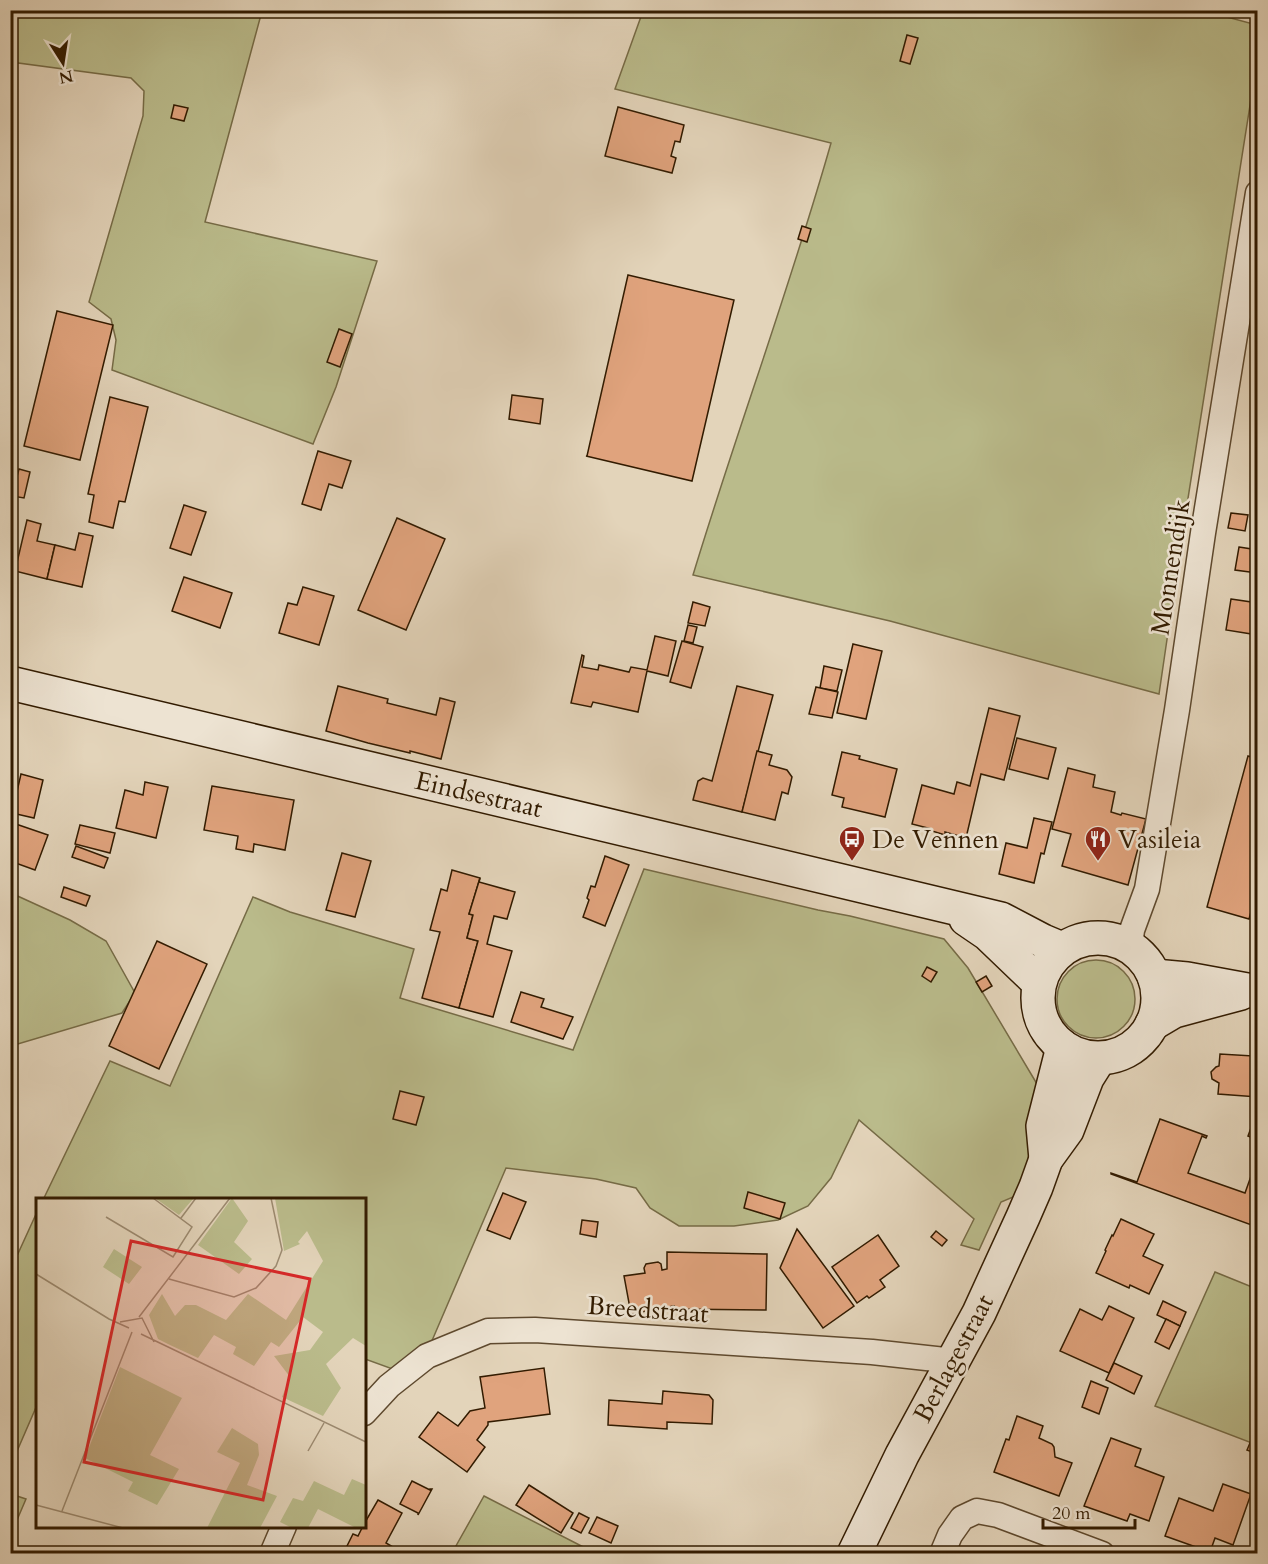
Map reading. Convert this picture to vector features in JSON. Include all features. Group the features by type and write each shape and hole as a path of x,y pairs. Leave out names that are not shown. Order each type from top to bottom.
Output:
{"street":[{"name":"Monnendijk","path":"1130,947 1132,930 1149,878 1257,193"},
{"name":"Eindsestraat","path":"10,683 1001,919 1062,949"},
{"name":"Eindsestraat","path":"947,906 988,933 1039,983"},
{"path":"1105,938 1130,947 1143,958 1154,976 1158,992 1157,1008 1152,1024 1143,1038 1131,1049 1115,1056 1099,1059 1080,1055 1062,1047 1049,1034 1041,1019 1037,1001 1039,983 1047,964 1062,949 1082,939 1105,938"},
{"path":"1154,976 1187,979 1254,991"},
{"path":"1152,1024 1174,1011 1254,991"},
{"name":"Berlagestraat","path":"1046,1159 1043,1126 1062,1047"},
{"name":"Berlagestraat","path":"854,1554 902,1455 979,1313 1036,1187 1046,1159 1067,1130 1087,1078 1099,1059"},
{"name":"Breedstraat","path":"366,1411 389,1386 427,1356 488,1331 536,1330 872,1352 954,1361"},
{"path":"942,1554 950,1535 962,1518 977,1511 998,1515 1102,1554"},
{"path":"272,1554 284,1528"}],"green space":[{"path":"1201,10 1257,25 1257,61 1159,694 890,621 693,575 831,143 615,89 643,11"},
{"path":"11,11 262,11 205,222 377,261 336,387 313,444 112,370 116,340 111,319 89,302 143,116 144,91 131,78 11,62"},
{"path":"644,869 944,939 968,968 1040,1089 1028,1164 1018,1195 1001,1202 979,1250 961,1245 974,1219 859,1120 831,1178 808,1206 778,1220 734,1226 679,1226 650,1208 636,1188 596,1179 506,1168 425,1357 398,1371 366,1359 366,1198 44,1198 110,1061 170,1086 253,897 290,912 414,949 400,998 573,1050"},
{"path":"11,893 70,920 106,941 135,993 122,1013 11,1046"},
{"path":"1088,960 1104,960 1118,966 1129,977 1135,991 1135,1007 1129,1021 1118,1032 1104,1038 1088,1038 1074,1032 1063,1021 1057,1007 1057,991 1063,977 1074,966"},
{"path":"36,1214 36,1407 11,1465 11,1269"},
{"path":"1215,1272 1257,1289 1257,1445 1155,1406"},
{"path":"10,1494 26,1499 11,1534"},
{"path":"484,1496 595,1553 452,1553"}],"building":[{"path":"907,35 918,38 910,64 900,61"},
{"path":"174,105 188,108 184,121 171,118"},
{"path":"618,107 684,125 680,142 675,141 671,156 676,158 672,173 605,156"},
{"path":"802,226 811,229 807,242 798,239"},
{"path":"628,275 734,300 692,481 586,456"},
{"path":"57,311 113,325 80,460 24,446"},
{"path":"339,329 352,334 340,367 327,362"},
{"path":"512,395 543,399 540,424 509,419"},
{"path":"110,397 148,407 125,502 119,501 113,528 89,522 94,495 88,494"},
{"path":"318,451 351,461 342,488 329,484 321,510 302,504"},
{"path":"19,469 30,472 24,498 12,496"},
{"path":"184,505 206,512 191,555 170,548"},
{"path":"1231,513 1248,515 1245,531 1228,528"},
{"path":"397,518 445,539 406,630 358,610"},
{"path":"27,520 41,524 37,541 55,545 47,579 15,571"},
{"path":"79,533 93,536 82,587 47,579 55,545 75,550"},
{"path":"1239,547 1258,550 1257,573 1235,570"},
{"path":"184,577 232,593 220,628 172,611"},
{"path":"303,587 334,596 319,645 279,633 288,603 297,605"},
{"path":"1231,599 1258,603 1258,635 1226,630"},
{"path":"693,602 710,607 705,626 688,623"},
{"path":"688,625 697,627 693,643 684,641"},
{"path":"655,636 676,641 668,676 647,671 638,712 593,702 591,707 571,703 582,655 584,656 582,667 598,670 599,665 629,672 631,667 647,670"},
{"path":"682,641 703,647 691,688 670,682"},
{"path":"853,644 882,651 866,719 837,713"},
{"path":"824,666 842,670 837,691 820,688"},
{"path":"338,686 388,699 387,703 436,715 440,698 455,702 441,759 326,731"},
{"path":"737,686 773,695 742,812 693,800 698,781 703,778 712,781"},
{"path":"816,687 838,692 832,718 809,714"},
{"path":"989,708 1020,716 1004,780 981,774 966,838 945,832 945,835 912,824 922,785 954,794 957,782 970,786"},
{"path":"1017,738 1056,748 1048,779 1009,769"},
{"path":"757,751 772,755 769,765 787,770 792,777 788,794 782,792 775,820 742,812"},
{"path":"842,752 897,769 885,817 842,807 844,798 832,795"},
{"path":"1248,756 1258,759 1258,887 1249,919 1207,907"},
{"path":"1068,768 1095,775 1093,787 1115,792 1111,812 1146,819 1128,885 1062,866 1071,834 1052,829"},
{"path":"21,774 43,780 34,818 12,813"},
{"path":"145,782 168,787 156,838 116,828 125,790 143,795"},
{"path":"212,786 294,800 285,850 254,844 253,852 236,849 238,836 204,830"},
{"path":"1034,818 1052,822 1034,883 999,874 1006,843 1027,848"},
{"path":"10,822 48,835 35,870 10,861"},
{"path":"80,825 115,833 110,853 75,844"},
{"path":"76,846 108,858 104,868 72,857"},
{"path":"342,853 371,861 355,917 326,910"},
{"path":"605,856 629,865 605,926 583,917 591,886 595,887"},
{"path":"452,870 480,878 469,914 473,915 467,938 478,941 459,1008 422,998 440,932 430,930 441,889 447,891"},
{"path":"480,878 479,882 515,892 507,919 494,916 487,944 512,951 493,1017 459,1008 478,941 467,938 473,915 469,914"},
{"path":"64,887 90,896 86,906 61,897"},
{"path":"157,941 207,964 159,1069 109,1046"},
{"path":"927,967 937,972 931,982 922,976"},
{"path":"986,976 992,986 982,992 976,982"},
{"path":"521,992 544,999 541,1007 573,1017 563,1039 511,1022"},
{"path":"1253,1048 1258,1048 1258,1097 1218,1094 1219,1083 1212,1079 1211,1072 1219,1066 1220,1054 1253,1056"},
{"path":"400,1091 424,1097 416,1125 393,1119"},
{"path":"1255,1117 1258,1118 1258,1140 1248,1136"},
{"path":"1160,1119 1207,1136 1206,1138 1202,1136 1188,1173 1245,1193 1256,1162 1258,1163 1257,1227 1111,1174 1137,1182"},
{"path":"748,1192 785,1203 780,1219 744,1208"},
{"path":"503,1193 526,1202 510,1239 487,1230"},
{"path":"1121,1219 1154,1234 1143,1256 1163,1265 1149,1294 1096,1273"},
{"path":"582,1220 598,1222 596,1237 580,1234"},
{"path":"797,1229 854,1306 823,1328 780,1268"},
{"path":"936,1231 947,1240 942,1246 931,1237"},
{"path":"878,1235 899,1266 880,1280 885,1287 857,1303 832,1267"},
{"path":"667,1252 767,1254 766,1310 674,1309 674,1306 631,1314 624,1276 645,1273 646,1264 658,1262 662,1270 667,1269"},
{"path":"1163,1301 1186,1312 1180,1326 1157,1315"},
{"path":"1109,1306 1134,1318 1109,1373 1060,1351 1080,1309 1102,1320"},
{"path":"1166,1319 1180,1326 1169,1349 1155,1342"},
{"path":"1114,1363 1142,1376 1134,1394 1106,1380"},
{"path":"544,1368 550,1414 488,1422 477,1440 485,1447 467,1472 419,1437 438,1412 458,1426 470,1411 485,1408 480,1377"},
{"path":"1091,1381 1108,1388 1099,1414 1082,1407"},
{"path":"663,1391 709,1395 713,1400 712,1424 667,1422 667,1429 608,1425 609,1400 662,1404"},
{"path":"1017,1416 1043,1426 1039,1438 1052,1444 1055,1457 1072,1463 1059,1496 994,1472"},
{"path":"1253,1436 1258,1438 1258,1454 1247,1450"},
{"path":"1111,1438 1141,1449 1135,1466 1164,1477 1149,1521 1130,1514 1127,1521 1084,1506"},
{"path":"412,1481 432,1489 418,1515 400,1504"},
{"path":"1223,1484 1251,1494 1233,1545 1215,1538 1210,1552 1165,1536 1179,1498 1213,1511"},
{"path":"529,1485 573,1513 561,1533 516,1505"},
{"path":"378,1500 402,1513 386,1543 405,1554 343,1554 353,1534 358,1536 362,1528 366,1528 366,1521"},
{"path":"579,1513 589,1518 581,1533 571,1528"},
{"path":"597,1517 618,1526 611,1543 589,1533"}],"place":[{"name":"De Vennen","path":"852,862"},
{"name":"Vasileia","path":"1098,862"}]}
